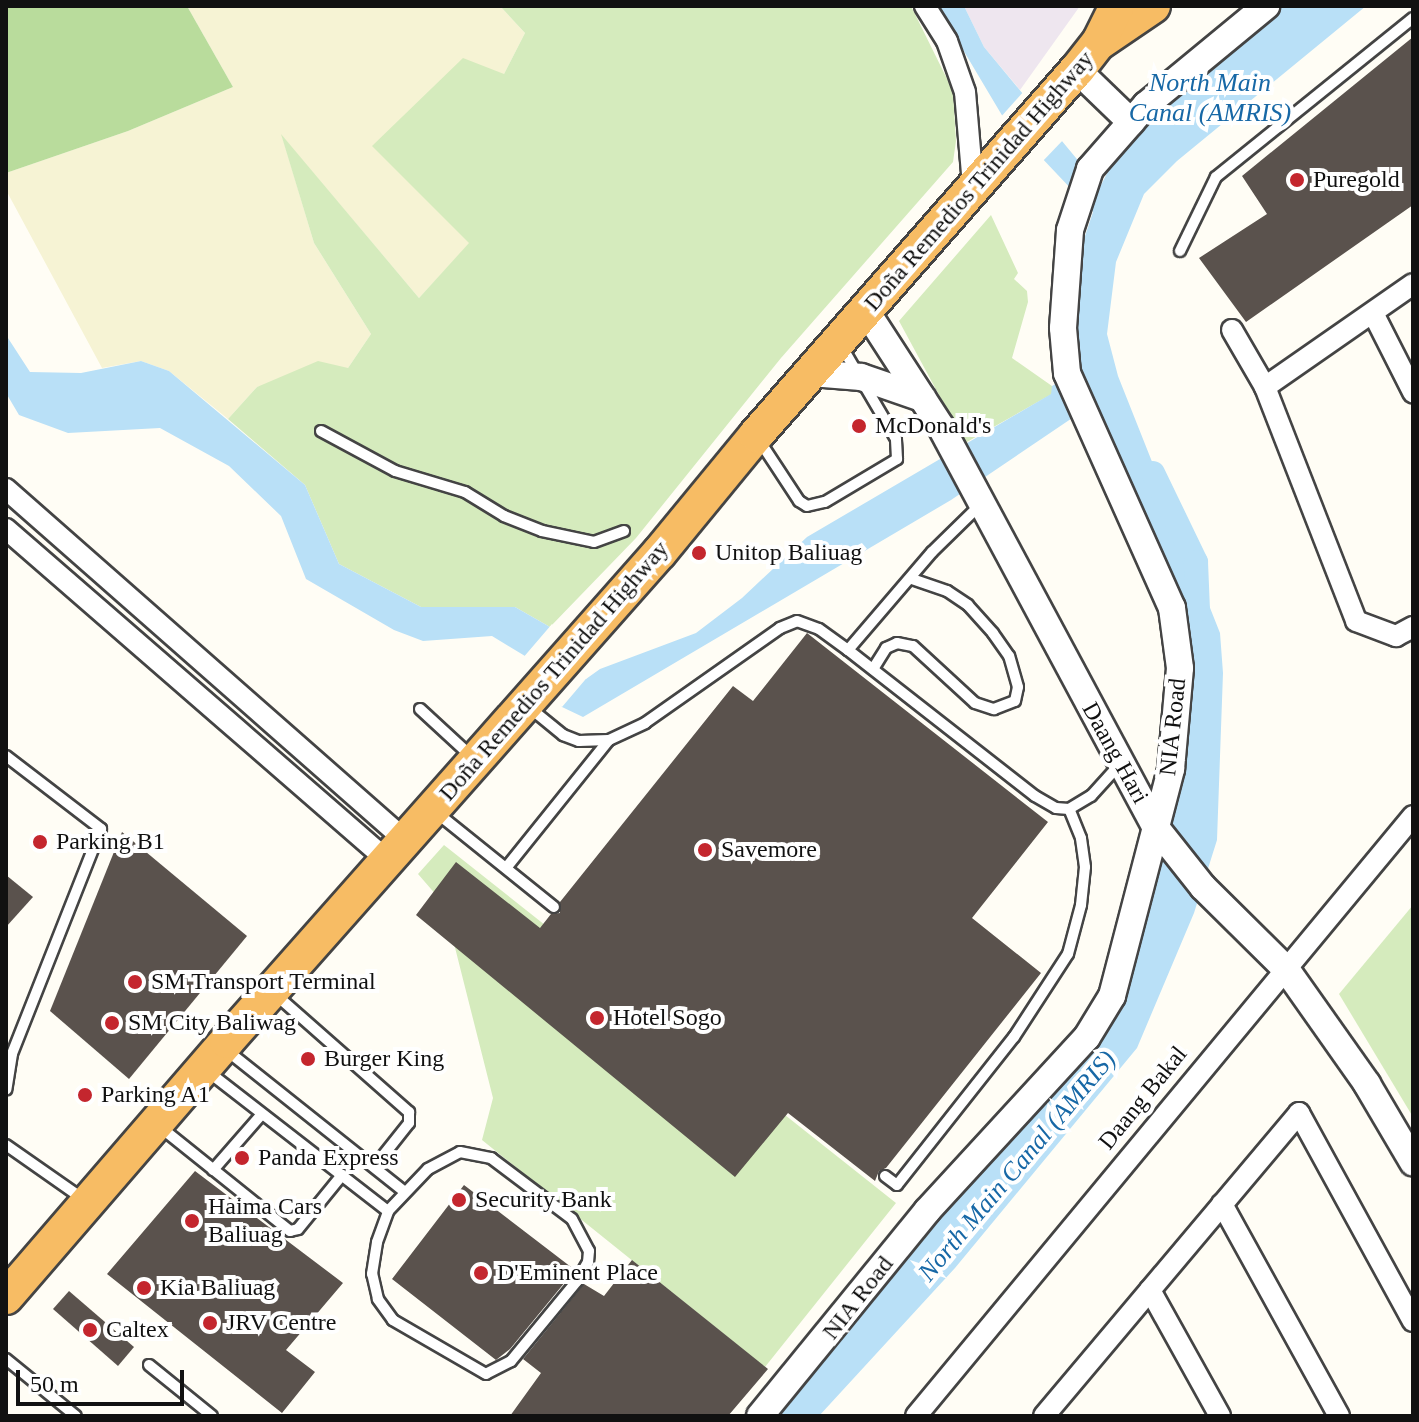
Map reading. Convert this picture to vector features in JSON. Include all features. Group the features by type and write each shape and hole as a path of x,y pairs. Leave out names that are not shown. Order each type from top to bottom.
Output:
{"highway":[{"name":"Doña Remedios Trinidad Highway","path":"6,1297 1077,70 1099,42 1117,6"},
{"path":"1099,42 1131,6"},
{"name":"Doña Remedios Trinidad Highway","path":"1099,42 1153,6"}],"street":[{"path":"925,6 947,41 965,92 973,186"},
{"name":"NIA Road","path":"760,1416 927,1211 1087,1037 1112,996 1171,769 1180,668 1172,608 1067,373 1064,290 1070,230 1086,181 1131,122 1146,105 1266,6"},
{"path":"1077,70 1131,122"},
{"path":"1265,387 1413,284"},
{"name":"Daang Hari","path":"866,311 952,451 1157,829 1203,887 1286,969 1367,1084 1413,1162"},
{"path":"1373,313 1413,392"},
{"path":"1232,330 1265,387 1356,621 1396,636 1413,627"},
{"path":"811,373 861,377 922,398"},
{"path":"6,489 396,850"},
{"path":"6,529 396,850"},
{"name":"Daang Bakal","path":"916,1416 1413,816"},
{"path":"1044,1416 1299,1113 1413,1321"},
{"path":"1222,1204 1339,1416"},
{"path":"1150,1290 1220,1416"}],"lane":[{"path":"1180,251 1216,177 1413,18"},
{"path":"756,435 799,501 814,506 897,459 896,439 839,342"},
{"path":"321,431 395,471 465,492 504,516 542,531 594,542 624,531"},
{"path":"848,650 912,579 975,494"},
{"path":"873,669 886,648 897,643 913,646 975,703 994,709 1015,701 1018,687 1009,656 993,633 968,605 947,591 912,579"},
{"path":"525,704 563,735 579,741 609,740 645,723 780,628 797,621 819,629 1035,796 1056,808 1069,809 1091,796 1121,763"},
{"path":"420,709 475,761"},
{"path":"506,868 609,740"},
{"path":"6,756 101,829 12,1054 6,1090"},
{"path":"433,809 554,907"},
{"path":"885,1176 897,1185 1014,1037 1068,954 1081,905 1085,867 1081,838 1069,809"},
{"path":"271,991 409,1112 409,1123 374,1167"},
{"path":"213,1057 262,1114 388,1211"},
{"path":"213,1057 374,1167 405,1192"},
{"path":"213,1170 262,1114"},
{"path":"155,1123 290,1231 298,1229 342,1175"},
{"path":"6,1145 87,1202"},
{"path":"460,1152 491,1158 572,1219 587,1243 588,1262 577,1281 511,1361 498,1371 477,1371 393,1320 378,1299 372,1274 377,1242 388,1211 428,1169 460,1152"},
{"path":"6,1359 76,1416"},
{"path":"149,1365 212,1416"}],"shaded area":[{"path":"187,6 500,6 525,33 504,74 469,244 419,298 282,136 314,243 371,334 348,368 257,387 228,419 169,371 141,361 102,368 6,190 6,173 128,131 233,87"},
{"path":"964,6 1080,6 1020,90 984,47"}],"green space":[{"path":"6,6 187,6 233,87 128,131 6,173"},
{"path":"500,6 911,6 953,91 956,141 953,162 781,358 636,538 550,627 515,607 421,607 339,564 305,485 228,419 257,387 318,361 348,368 371,334 314,243 281,134 419,298 469,243 372,146 463,58 504,74 525,33"},
{"path":"991,215 1018,273 1014,279 1027,291 1028,302 1012,358 1052,386 1052,394 965,443 899,321"},
{"path":"444,845 896,1203 765,1367 482,1140 493,1098 444,904 418,874"},
{"path":"1413,905 1413,1117 1339,994"}],"water":[{"path":"937,6 964,6 984,47 1100,187 1124,140 1274,6 1366,6 1177,161 1144,194 1116,262 1107,334 1118,376 1220,633 1223,673 1217,840 1194,913 1137,1048 955,1268 819,1416 765,1416 1081,1051 1179,778 1190,718 1191,669 1090,406 951,500 583,717 562,707 525,656 492,636 423,641 394,630 306,579 281,516 229,466 160,428 68,433 19,415 6,393 6,335 30,372 81,373 141,361 169,371 305,485 339,564 421,607 515,607 550,627 586,679 600,669 696,633 742,598 807,537 1051,394 1052,386 1080,369 1069,329 1078,257 1093,212 1003,117"}],"pier":[{"path":"1025,90 1065,138 1041,163 999,119"},
{"path":"552,624 586,673 596,667 562,707 522,659"}],"building":[{"name":"Puregold","path":"1413,37 1413,205 1246,322 1199,258 1267,214 1242,176"},
{"path":"807,633 1048,822 972,918 1041,973 886,1168 879,1171 875,1181 788,1113 735,1177 416,915 456,862 540,928 551,914 560,913 560,902 733,686 753,701"},
{"name":"SM Transport Terminal","path":"122,832 247,936 129,1079 50,1011"},
{"path":"6,875 33,897 6,927"},
{"path":"195,1171 343,1283 286,1350 315,1372 282,1413 107,1274"},
{"name":"D'Eminent Place","path":"464,1185 571,1267 566,1273 570,1276 510,1349 496,1360 392,1279"},
{"path":"632,1260 768,1369 728,1416 510,1416 541,1373 523,1359 584,1284 604,1296"},
{"path":"69,1291 134,1347 118,1366 53,1309"}],"waterway":[{"name":"North Main Canal (AMRIS)","path":"1153,473 1196,562 1198,610"}],"place":[{"name":"Puregold","path":"1297,180"},
{"name":"McDonald's","path":"859,426"},
{"name":"Unitop Baliuag","path":"699,553"},
{"name":"Parking B1","path":"40,842"},
{"name":"Savemore","path":"705,850"},
{"name":"SM Transport Terminal","path":"135,982"},
{"name":"Hotel Sogo","path":"597,1018"},
{"name":"SM City Baliwag","path":"112,1023"},
{"name":"Burger King","path":"308,1059"},
{"name":"Parking A1","path":"85,1095"},
{"name":"Panda Express","path":"242,1158"},
{"name":"Security Bank","path":"459,1200"},
{"name":"Haima Cars Baliuag","path":"192,1221"},
{"name":"D'Eminent Place","path":"481,1273"},
{"name":"Kia Baliuag","path":"144,1288"},
{"name":"JRV Centre","path":"210,1323"},
{"name":"Caltex","path":"90,1330"}]}
